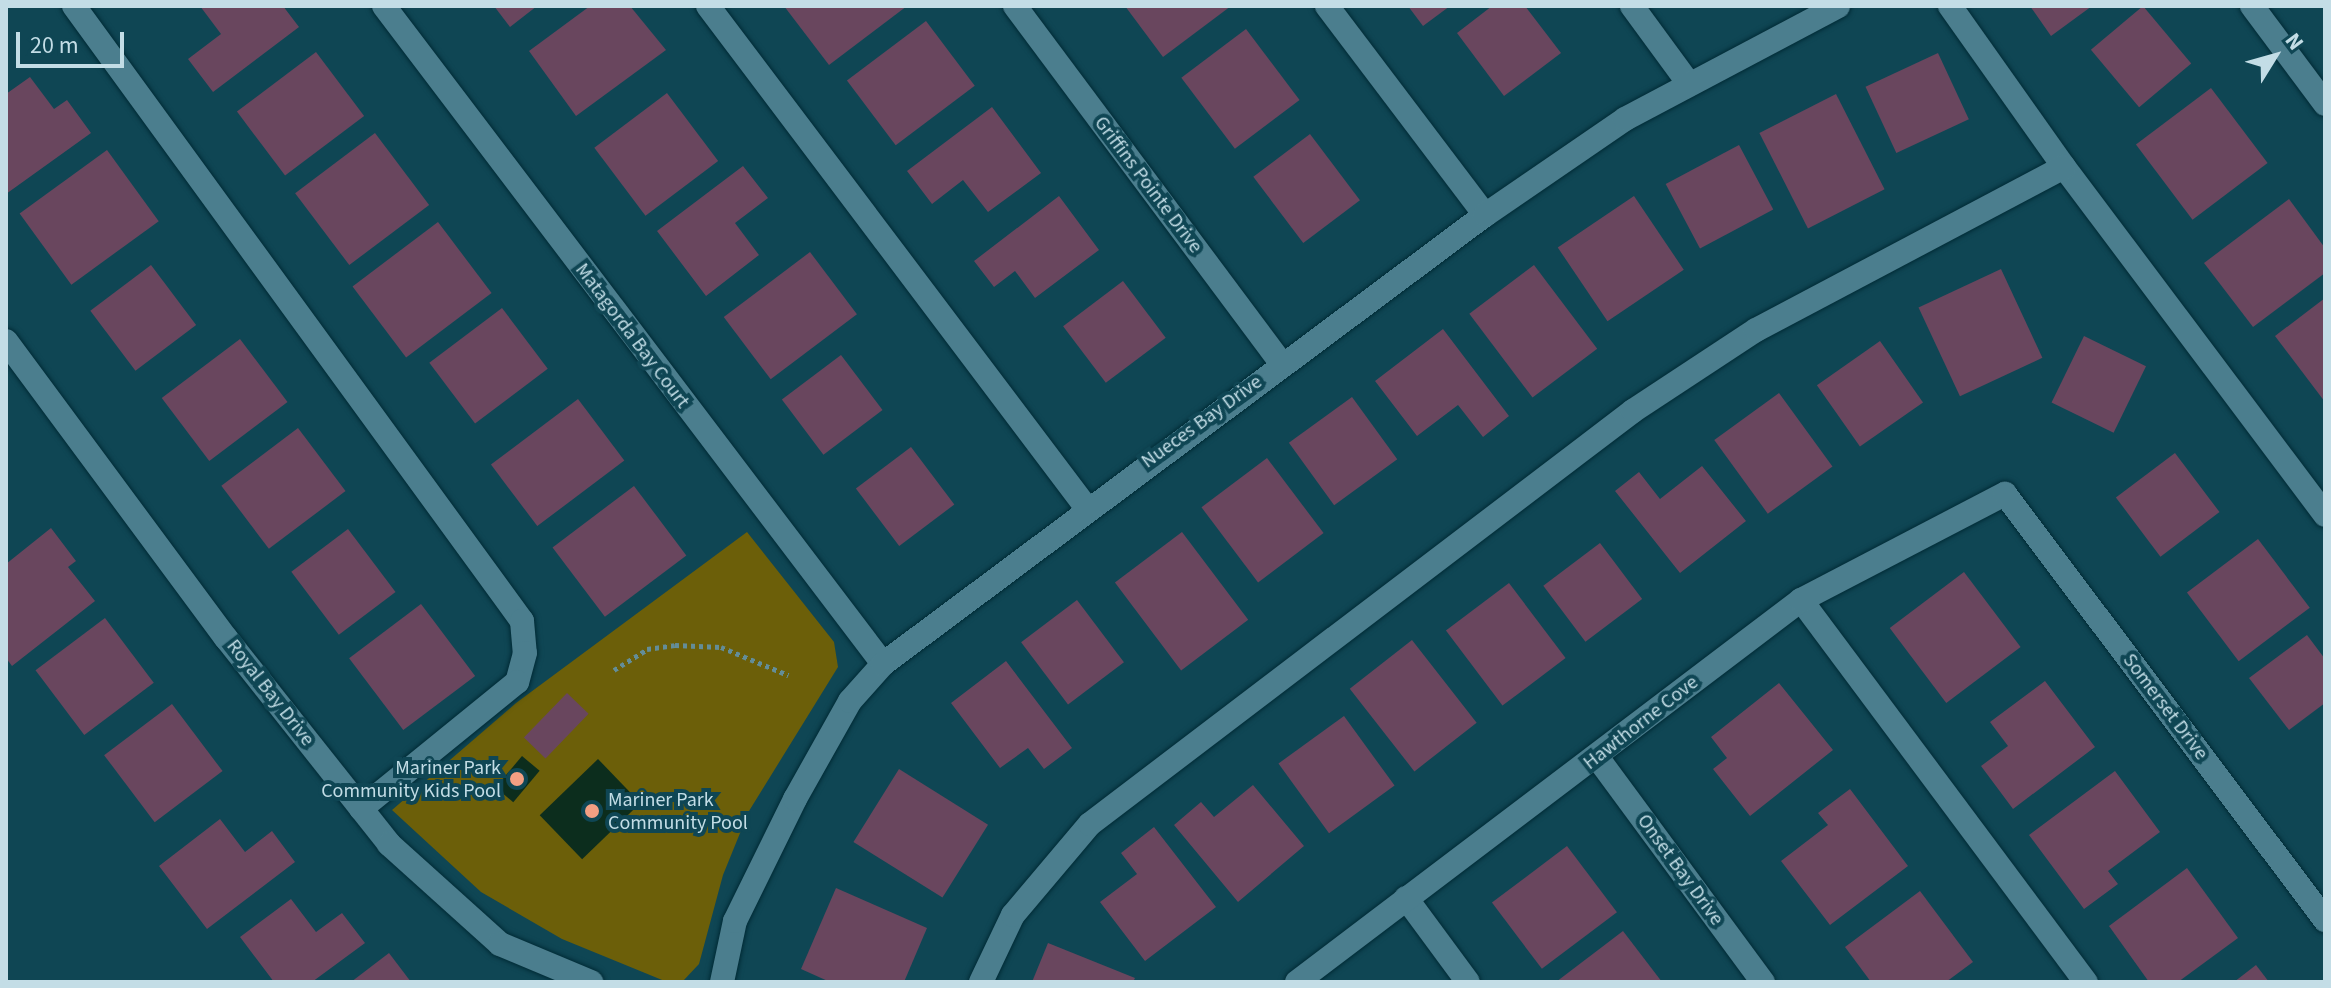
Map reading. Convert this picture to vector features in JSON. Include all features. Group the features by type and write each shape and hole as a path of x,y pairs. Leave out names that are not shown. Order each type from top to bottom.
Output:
{"street":[{"path":"74,6 522,621 525,653 517,682 361,809"},
{"name":"Matagorda Bay Court","path":"384,6 883,664"},
{"path":"708,6 1086,507"},
{"name":"Griffins Pointe Drive","path":"1015,6 1281,363"},
{"path":"1327,6 1485,215"},
{"path":"1632,6 1689,84"},
{"name":"Nueces Bay Drive","path":"722,982 735,921 795,799 850,701 883,664 1086,507 1485,215 1625,119 1838,6"},
{"path":"1950,6 2064,167 2325,515"},
{"path":"2252,6 2325,104"},
{"path":"981,982 1013,915 1090,824 1633,411 1756,330 2064,167"},
{"name":"Royal Bay Drive","path":"6,341 389,844 500,944 591,982"},
{"name":"Hawthorne Cove","path":"1297,982 1801,600 2005,494"},
{"name":"Somerset Drive","path":"2005,494 2325,920"},
{"path":"1801,600 2086,982"},
{"name":"Onset Bay Drive","path":"1597,757 1763,982"},
{"path":"1406,898 1468,982"}],"path":[{"path":"614,670 647,649 675,645 721,647 788,675"}],"shaded area":[{"path":"747,532 834,642 838,667 749,811 723,875 699,964 683,981 667,982 562,939 481,892 392,810 516,703"},
{"name":"Mariner Park Community Kids Pool","path":"522,756 540,771 513,802 496,787"},
{"name":"Mariner Park Community Pool","path":"598,759 640,803 582,859 540,815"}],"building":[{"path":"200,6 283,6 299,27 213,92 188,59 221,34"},
{"path":"494,6 537,6 510,27"},
{"path":"590,6 630,6 666,50 576,116 529,51"},
{"path":"784,6 907,6 829,65"},
{"path":"1125,6 1231,6 1163,57"},
{"path":"1408,6 1450,6 1423,26"},
{"path":"1492,6 1525,6 1561,53 1504,96 1457,33"},
{"path":"2030,6 2092,6 2051,36"},
{"path":"2143,6 2191,63 2139,107 2091,50"},
{"path":"926,21 975,86 896,145 847,81"},
{"path":"1246,29 1300,100 1235,149 1181,78"},
{"path":"316,52 364,116 285,175 237,112"},
{"path":"1938,53 1969,119 1896,153 1865,87"},
{"path":"30,77 54,109 67,100 91,133 6,194 6,94"},
{"path":"2211,88 2268,163 2192,220 2136,145"},
{"path":"667,93 718,161 645,216 594,148"},
{"path":"1836,94 1885,189 1808,228 1759,133"},
{"path":"992,107 1041,173 988,212 963,180 932,204 907,171"},
{"path":"375,133 429,205 349,265 295,193"},
{"path":"1310,134 1360,200 1303,243 1253,177"},
{"path":"1739,145 1773,209 1700,248 1666,184"},
{"path":"107,150 159,221 71,285 20,213"},
{"path":"743,166 768,198 735,223 759,255 706,296 657,231"},
{"path":"1059,196 1099,250 1035,298 1015,271 994,287 974,261"},
{"path":"1634,196 1684,270 1607,321 1558,247"},
{"path":"2289,199 2325,248 2325,273 2253,327 2204,263"},
{"path":"438,222 492,293 406,357 353,286"},
{"path":"810,252 857,314 771,379 724,317"},
{"path":"151,265 196,325 135,371 90,311"},
{"path":"1534,265 1597,349 1533,398 1469,314"},
{"path":"2001,269 2042,358 1960,396 1919,307"},
{"path":"1123,281 1166,338 1106,383 1063,326"},
{"path":"2325,298 2325,402 2275,336"},
{"path":"502,308 548,369 475,423 429,363"},
{"path":"1443,329 1509,416 1483,437 1458,405 1417,436 1375,381"},
{"path":"2084,336 2146,366 2114,433 2052,403"},
{"path":"240,339 288,402 209,461 162,398"},
{"path":"1880,341 1923,402 1860,447 1817,385"},
{"path":"841,355 883,410 823,455 782,400"},
{"path":"1779,393 1832,467 1768,514 1714,440"},
{"path":"1352,397 1397,459 1334,505 1289,443"},
{"path":"578,399 624,460 537,526 491,465"},
{"path":"298,428 346,491 269,549 221,486"},
{"path":"911,447 954,505 899,546 856,489"},
{"path":"2175,453 2220,512 2160,557 2116,498"},
{"path":"1267,458 1324,533 1258,582 1202,507"},
{"path":"1702,466 1746,521 1680,573 1615,491 1639,472 1660,499"},
{"path":"634,486 686,555 605,617 553,547"},
{"path":"51,528 76,561 68,567 95,601 12,666 6,658 6,564"},
{"path":"348,529 396,592 339,635 291,572"},
{"path":"1182,532 1248,620 1181,670 1115,583"},
{"path":"2258,539 2310,608 2239,661 2187,593"},
{"path":"1600,543 1642,599 1585,642 1543,586"},
{"path":"1964,572 2021,647 1946,703 1890,628"},
{"path":"1509,583 1566,658 1502,706 1446,631"},
{"path":"1077,600 1124,662 1068,704 1021,642"},
{"path":"421,604 475,676 403,730 349,658"},
{"path":"105,618 154,683 84,735 36,670"},
{"path":"2307,635 2325,659 2325,703 2289,730 2249,678"},
{"path":"1412,640 1477,723 1414,771 1350,689"},
{"path":"1006,661 1072,748 1044,769 1028,748 1000,768 951,703"},
{"path":"2045,681 2095,747 2013,809 1981,766 2008,746 1990,722"},
{"path":"1779,683 1833,750 1750,816 1713,769 1727,758 1711,737"},
{"path":"567,693 589,714 546,758 524,738"},
{"path":"172,704 223,771 155,822 104,755"},
{"path":"1344,716 1395,786 1329,833 1278,764"},
{"path":"899,769 988,825 942,898 853,842"},
{"path":"2115,771 2160,832 2108,871 2118,884 2084,909 2029,835"},
{"path":"1253,785 1304,846 1238,902 1174,825 1201,802 1214,817"},
{"path":"1850,789 1908,866 1830,925 1781,861 1828,825 1818,813"},
{"path":"220,819 245,852 272,831 295,862 207,929 159,866"},
{"path":"1154,827 1216,907 1145,961 1100,902 1137,874 1121,853"},
{"path":"1567,846 1617,912 1542,969 1492,903"},
{"path":"2187,868 2238,938 2178,982 2149,982 2109,926"},
{"path":"836,888 927,928 904,982 830,982 801,969"},
{"path":"1920,891 1973,962 1946,982 1871,982 1845,947"},
{"path":"291,899 316,932 342,913 365,943 312,982 274,982 240,937"},
{"path":"1623,931 1662,982 1556,982"},
{"path":"1048,943 1135,978 1133,982 1032,982"},
{"path":"389,953 411,982 351,982"},
{"path":"2256,965 2269,982 2234,982"}],"place":[{"name":"Mariner Park Community Kids Pool","path":"517,779"},
{"name":"Mariner Park Community Pool","path":"592,811"}]}
